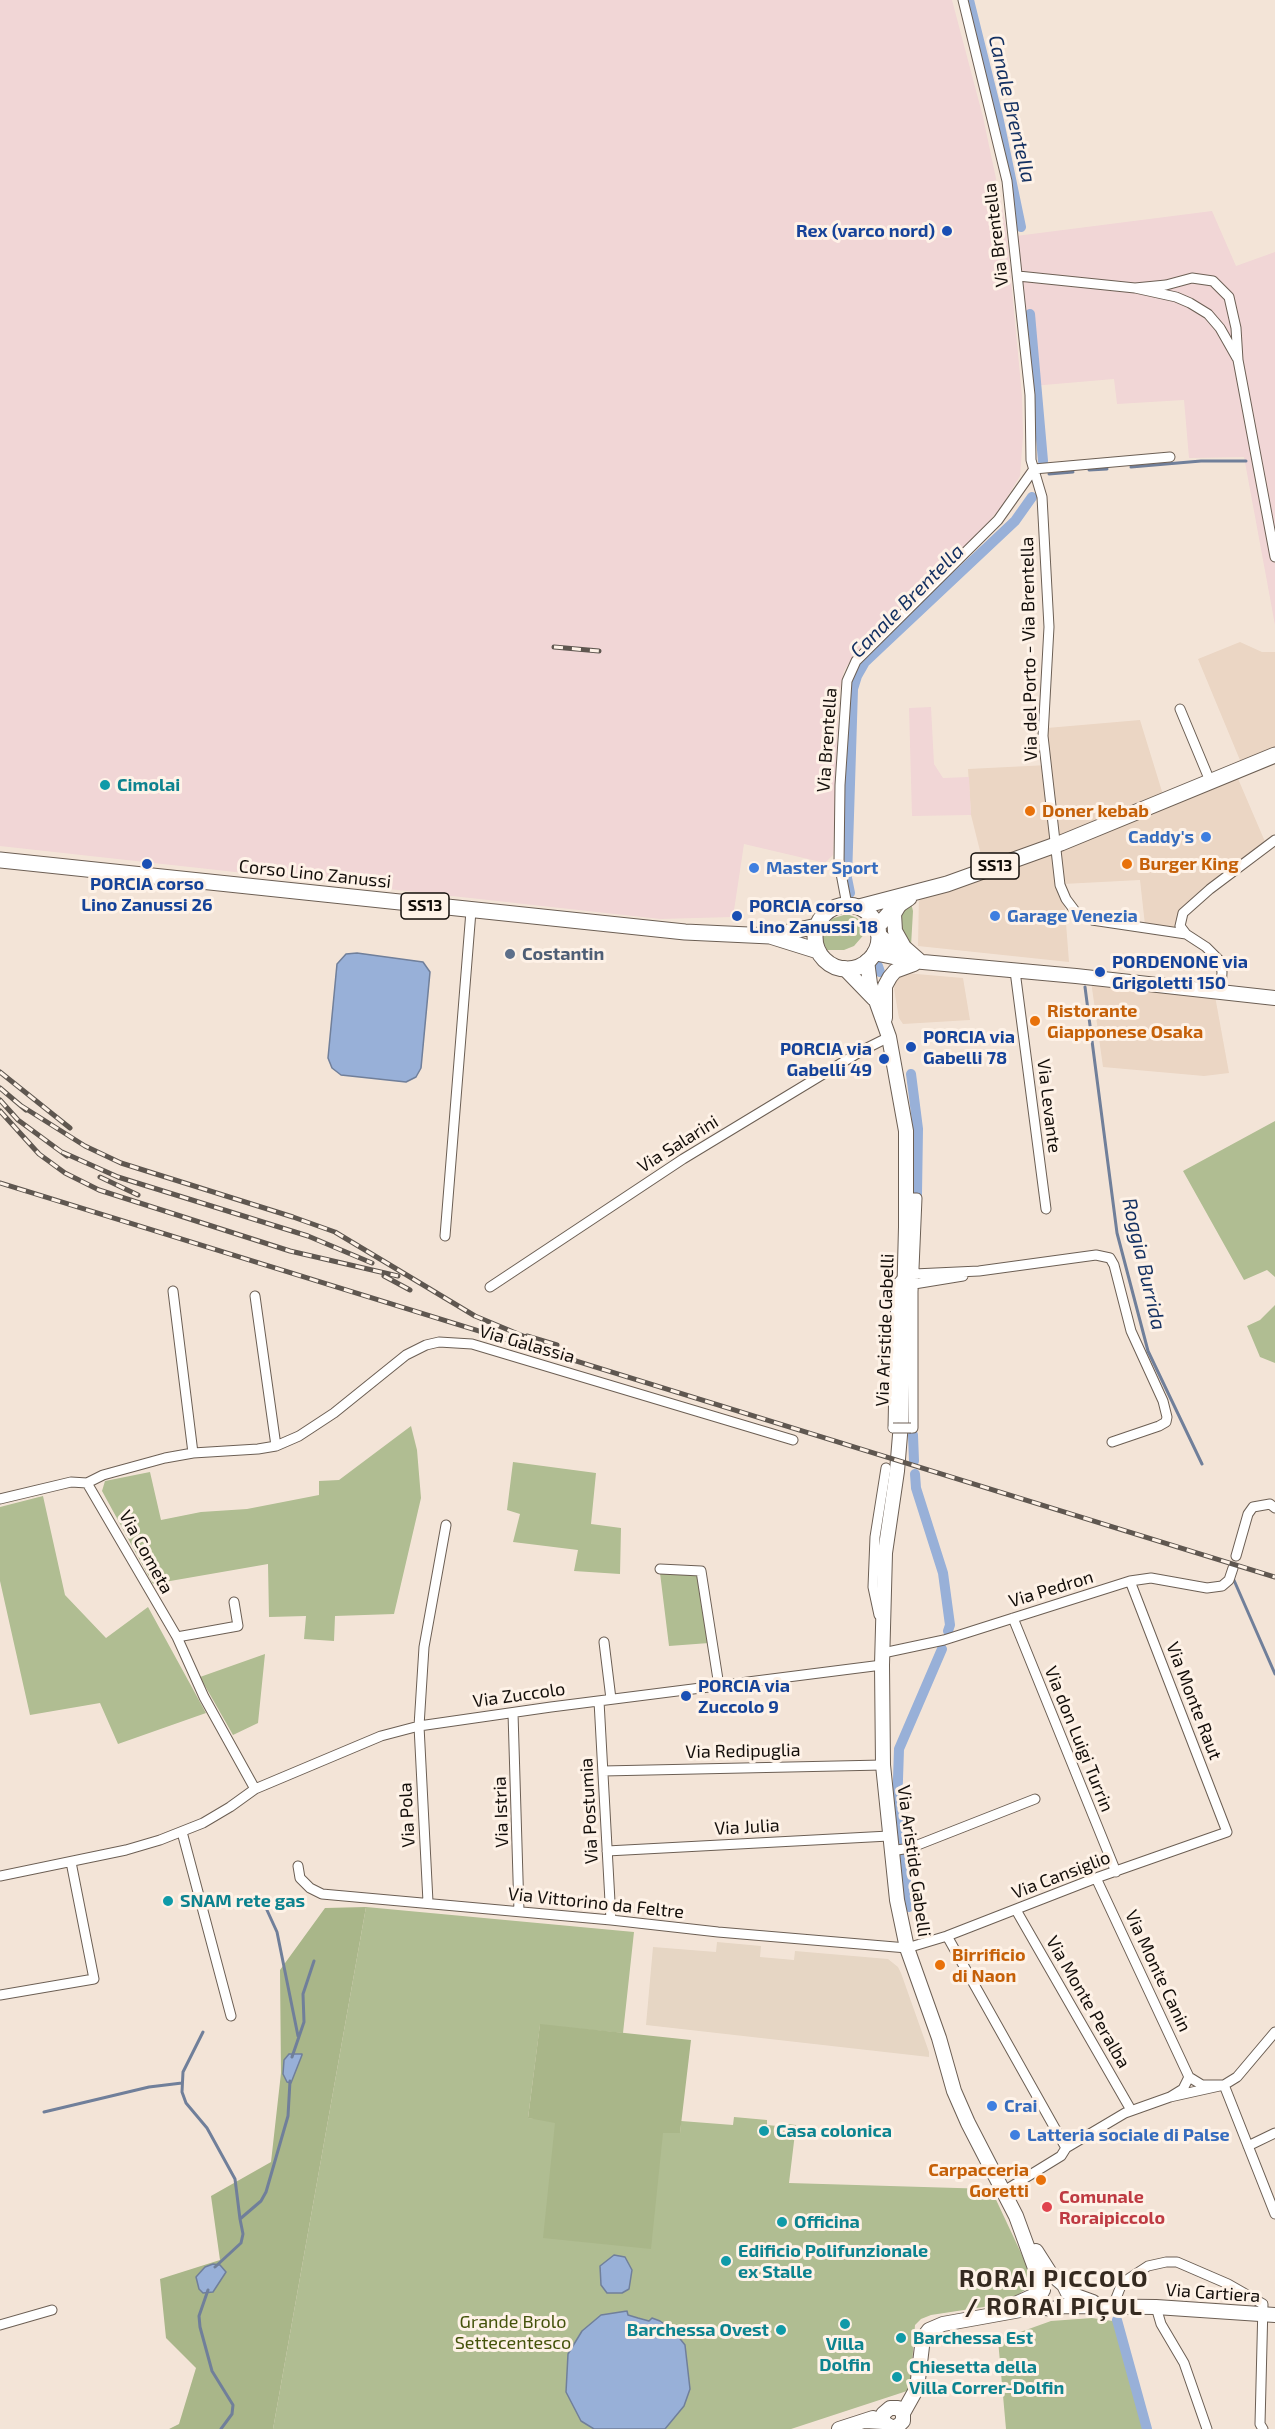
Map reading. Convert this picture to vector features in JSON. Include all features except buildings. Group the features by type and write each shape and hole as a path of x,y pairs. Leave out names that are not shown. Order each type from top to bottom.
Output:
{"main road":[{"name":"SS13","path":"928,889 1059,843 1275,754"},
{"name":"Corso Lino Zanussi","path":"0,860 471,911 685,932 770,936 818,951"},
{"path":"928,889 831,909 817,926 815,934 818,951 829,963 844,968 852,968 870,957 1076,976 1275,998"},
{"path":"870,957 878,931 902,902 928,889"},
{"path":"902,902 894,914 895,931 904,947 921,962"},
{"path":"853,906 867,912 878,931 896,950 921,962"},
{"name":"Corso Lino Zanussi","path":"770,936 817,926"},
{"name":"Via Aristide Gabelli","path":"870,957 870,984 887,1033"},
{"name":"Via Aristide Gabelli","path":"921,962 895,970 885,986 884,1002 887,1033 906,1131 909,1279 897,1471 885,1553 882,1632 883,1765 889,1836 895,1850 897,1900 907,1948 939,2038 954,2091 968,2123 1016,2216 1050,2273 1060,2297"},
{"name":"Via Aristide Gabelli","path":"844,968 874,999"},
{"name":"Via Aristide Gabelli","path":"1016,2216 1042,2291"},
{"name":"Via Cartiera","path":"981,2319 1042,2291 1049,2283 1060,2297 1093,2308 1156,2307 1270,2314"},
{"path":"1042,2291 1043,2301 1060,2297"},
{"name":"Via Cartiera","path":"839,2429 883,2418 889,2427 896,2427 903,2421 900,2411 912,2399 917,2388 920,2348 925,2333 936,2326 1037,2307 1060,2297"}],"street":[{"name":"Via Brentella","path":"853,906 838,863 840,785 847,681 856,661 862,654 998,520 1034,469 1031,460 1030,395 1007,178 963,0"},
{"path":"1018,276 1135,288 1176,297 1208,314 1220,328 1238,360"},
{"path":"1135,288 1192,278 1213,281 1229,297 1236,328 1238,360 1275,557"},
{"path":"1176,297 1178,282"},
{"path":"1034,469 1170,457"},
{"name":"Via del Porto - Via Brentella","path":"1034,469 1041,489 1049,627 1043,736 1059,843 1060,885 1075,911 1092,920 1186,934"},
{"path":"1179,709 1210,781"},
{"path":"1221,992 1220,961 1206,947 1186,934 1180,926 1183,913 1243,863 1275,840"},
{"path":"445,1236 471,911"},
{"name":"Via Levante","path":"1015,970 1046,1209"},
{"name":"Via Salarini","path":"490,1287 683,1159 863,1050 887,1033"},
{"path":"909,1279 913,1428 893,1428 896,1284 909,1279 1095,1255 1107,1257 1112,1261 1125,1314 1163,1401 1167,1417 1166,1422 1159,1426 1112,1442"},
{"path":"172,1291 193,1453"},
{"path":"255,1296 276,1446"},
{"name":"Via Galassia","path":"0,1499 70,1482 87,1483 103,1475 143,1463 193,1453 276,1446 299,1436 334,1413 406,1355 426,1345 455,1341 793,1440"},
{"name":"Via Aristide Gabelli","path":"882,1632 873,1587 875,1537 886,1468"},
{"name":"Via Cometa","path":"87,1483 177,1637 204,1697 255,1789"},
{"path":"1236,1556 1248,1514 1253,1507 1270,1504 1275,1508"},
{"name":"Via Pola","path":"428,1902 419,1726 424,1647 446,1525"},
{"name":"Via Pedron","path":"882,1659 1130,1581 1151,1578 1213,1588 1222,1586 1229,1580 1233,1568"},
{"path":"660,1569 701,1571 719,1686"},
{"name":"Via Monte Raut","path":"1130,1581 1227,1832"},
{"path":"177,1637 238,1626 234,1602"},
{"name":"Via don Luigi Turrin","path":"1013,1618 1116,1872"},
{"path":"604,1642 611,1699"},
{"name":"Via Zuccolo","path":"0,1876 126,1850 182,1832 230,1807 255,1789 381,1736 419,1726 719,1686 882,1659"},
{"name":"Via Postumia","path":"599,1701 611,1920"},
{"name":"Via Istria","path":"513,1713 519,1911"},
{"name":"Via Redipuglia","path":"603,1771 883,1765"},
{"path":"895,1850 910,1848 1035,1799"},
{"path":"182,1832 231,2016"},
{"name":"Via Cansiglio","path":"907,1948 947,1936 1096,1878 1227,1832"},
{"name":"Via Julia","path":"607,1851 889,1836"},
{"path":"0,1995 94,1979 71,1862"},
{"name":"Via Vittorino da Feltre","path":"298,1866 300,1878 310,1888 322,1894 907,1948"},
{"name":"Via Monte Canin","path":"1096,1878 1189,2077"},
{"name":"Via Monte Peralba","path":"1016,1910 1131,2110"},
{"path":"947,1936 1066,2148"},
{"path":"1004,2191 1061,2156 1066,2148 1131,2110 1170,2097 1224,2085 1237,2077 1275,2032"},
{"path":"1170,2097 1183,2089 1189,2077 1202,2085 1224,2085"},
{"path":"1224,2085 1275,2214"},
{"path":"1248,2146 1275,2133"},
{"path":"1113,2306 1122,2283 1148,2266 1177,2262 1228,2284 1263,2304 1270,2314 1260,2424 1263,2429"},
{"path":"1156,2307 1161,2324 1184,2363 1207,2429"},
{"path":"0,2325 52,2310"}],"shaded area":[{"path":"0,0 952,0 983,117 1006,226 1022,396 1023,436 1020,476 1002,506 976,536 855,653 844,671 839,694 833,855 825,863 744,844 733,917 660,919 0,846"},
{"path":"1212,211 1236,266 1275,252 1275,625 1244,457 1189,458 1184,400 1117,404 1114,379 1032,386 1016,236"},
{"path":"1240,642 1262,652 1275,652 1275,752 1242,765 1198,659"},
{"path":"931,707 934,764 943,778 969,777 971,815 912,816 909,708"},
{"path":"1140,720 1164,798 984,867 971,815 968,769 1048,765 1047,728"},
{"path":"1236,774 1266,844 1195,899 1179,930 1145,925 1140,880 1063,884 1069,962 918,946 919,894"},
{"path":"905,973 963,978 970,1020 903,1024 899,1018 894,989 896,979"},
{"path":"1091,981 1215,996 1229,1073 1204,1076 1103,1067"},
{"path":"717,1942 761,1946 760,1957 794,1960 795,1951 888,1959 898,1967 901,1973 929,2057 646,2025 653,1947 716,1952"}],"green space":[{"path":"911,903 913,911 911,946 900,932 901,914"},
{"path":"847,914 857,918 867,931 854,946 844,950 827,950 822,940 827,923"},
{"path":"1275,1121 1275,1277 1267,1270 1244,1280 1183,1171"},
{"path":"1275,1305 1275,1363 1260,1357 1247,1326 1260,1320"},
{"path":"411,1426 417,1450 421,1498 394,1614 335,1616 334,1641 304,1639 306,1616 269,1617 268,1564 153,1584 102,1491 105,1481 150,1472 161,1520 201,1512 247,1509 319,1495 319,1481 339,1480"},
{"path":"513,1462 596,1473 591,1524 621,1528 620,1574 574,1571 578,1550 513,1542 520,1514 507,1510"},
{"path":"43,1496 65,1595 106,1638 148,1607 206,1713 118,1744 100,1703 30,1715 0,1581 0,1507"},
{"path":"660,1573 699,1574 709,1643 669,1646"},
{"path":"265,1654 258,1723 233,1735 200,1677"},
{"name":"Grande Brolo Settecentesco","path":"366,1907 634,1932 623,2033 540,2025 528,2118 680,2133 681,2121 733,2125 734,2117 767,2120 767,2125 787,2127 788,2124 796,2125 789,2183 991,2189 1029,2270 1031,2286 1019,2294 990,2306 931,2315 921,2319 915,2325 910,2390 791,2429 273,2429"},
{"path":"366,1907 273,2429 169,2429 179,2424 196,2368 166,2338 160,2279 220,2260 211,2196 271,2162 281,2073 280,1970 325,1908"},
{"path":"540,2024 691,2040 680,2133 663,2133 651,2249 543,2238 555,2123 528,2118"},
{"path":"1092,2318 1113,2321 1143,2429 1006,2429 998,2340 1051,2321"}],"water":[{"path":"357,953 423,962 430,972 421,1068 416,1077 406,1082 341,1075 332,1068 328,1058 337,964 346,954"},
{"path":"289,2054 302,2054 291,2083 287,2082 283,2074 284,2060"},
{"path":"614,2255 625,2257 632,2270 629,2289 622,2293 607,2293 601,2285 600,2266"},
{"path":"213,2264 220,2265 226,2272 213,2292 203,2293 199,2289 196,2277 205,2267"},
{"path":"627,2311 628,2315 649,2321 652,2318 660,2321 673,2330 685,2345 690,2389 684,2406 665,2429 594,2429 581,2421 566,2392 568,2354 582,2331 601,2315"}],"waterway":[{"name":"Canale Brentella","path":"969,0 999,121 1021,227"},
{"name":"Canale Brentella","path":"1030,314 1043,461"},
{"path":"1131,467 1201,461 1246,461"},
{"path":"1089,470 1107,469"},
{"path":"1049,474 1073,472"},
{"name":"Canale Brentella","path":"850,893 847,878 853,689 857,676 865,662 1015,521 1032,497"},
{"name":"Canale Brentella","path":"878,966 880,972"},
{"name":"Roggia Burrida","path":"1085,987 1117,1233 1148,1351 1202,1464"},
{"name":"Canale Brentella","path":"911,1074 918,1129 917,1194"},
{"name":"Canale Brentella","path":"913,1435 914,1461"},
{"name":"Canale Brentella","path":"915,1474 916,1488 943,1573 950,1625 948,1631"},
{"name":"Roggia Burrida","path":"1233,1578 1275,1674"},
{"name":"Canale Brentella","path":"909,1907 897,1809 899,1749 942,1649"},
{"path":"261,1897 277,1932 298,2036"},
{"path":"292,2057 304,2022 303,1994 314,1961"},
{"path":"203,2032 183,2072 182,2092 186,2103 207,2128 235,2179 240,2219"},
{"path":"215,2267 241,2243 243,2234 240,2219 261,2201 266,2192 288,2116 290,2081"},
{"path":"44,2112 149,2087 182,2083"},
{"path":"208,2290 199,2316 200,2327 212,2371 233,2405 232,2414 221,2429"},
{"name":"Canale Brentella","path":"1117,2320 1147,2429"}],"railway":[{"path":"554,647 599,651"},
{"path":"0,1072 70,1128"},
{"path":"0,1088 26,1110"},
{"path":"0,1100 18,1120 67,1156"},
{"path":"20,1105 85,1146 121,1163 335,1232 475,1316 535,1341"},
{"path":"0,1111 39,1154 65,1173 99,1190 290,1251 398,1276"},
{"path":"62,1152 118,1177 308,1236 372,1263"},
{"path":"100,1177 138,1195"},
{"path":"0,1183 1275,1577"},
{"path":"384,1276 410,1290"},
{"path":"527,1336 557,1345"}],"place":[{"name":"Rex (varco nord)","path":"947,231"},
{"name":"Cimolai","path":"105,785"},
{"name":"Doner kebab","path":"1030,811"},
{"name":"Caddy's","path":"1206,837"},
{"name":"PORCIA corso Lino Zanussi 26","path":"147,864"},
{"name":"Burger King","path":"1127,864"},
{"name":"Master Sport","path":"754,868"},
{"name":"PORCIA corso Lino Zanussi 18","path":"737,916"},
{"name":"Garage Venezia","path":"995,916"},
{"name":"Costantin","path":"510,954"},
{"name":"PORDENONE via Grigoletti 150","path":"1100,972"},
{"name":"Ristorante Giapponese Osaka","path":"1035,1021"},
{"name":"PORCIA via Gabelli 78","path":"911,1047"},
{"name":"PORCIA via Gabelli 49","path":"884,1059"},
{"name":"PORCIA via Zuccolo 9","path":"686,1696"},
{"name":"SNAM rete gas","path":"168,1901"},
{"name":"Birrificio di Naon","path":"940,1965"},
{"name":"Crai","path":"992,2106"},
{"name":"Casa colonica","path":"764,2131"},
{"name":"Latteria sociale di Palse","path":"1015,2135"},
{"name":"Carpacceria Goretti","path":"1041,2180"},
{"name":"Comunale Roraipiccolo","path":"1047,2207"},
{"name":"Officina","path":"782,2222"},
{"name":"Edificio Polifunzionale ex Stalle","path":"726,2261"},
{"name":"Villa Dolfin","path":"845,2324"},
{"name":"Barchessa Ovest","path":"781,2330"},
{"name":"Barchessa Est","path":"901,2338"},
{"name":"Chiesetta della Villa Correr-Dolfin","path":"897,2377"}],"district":[{"name":"RORAI PICCOLO / RORAI PIÇUL","path":"1054,2293"}]}
